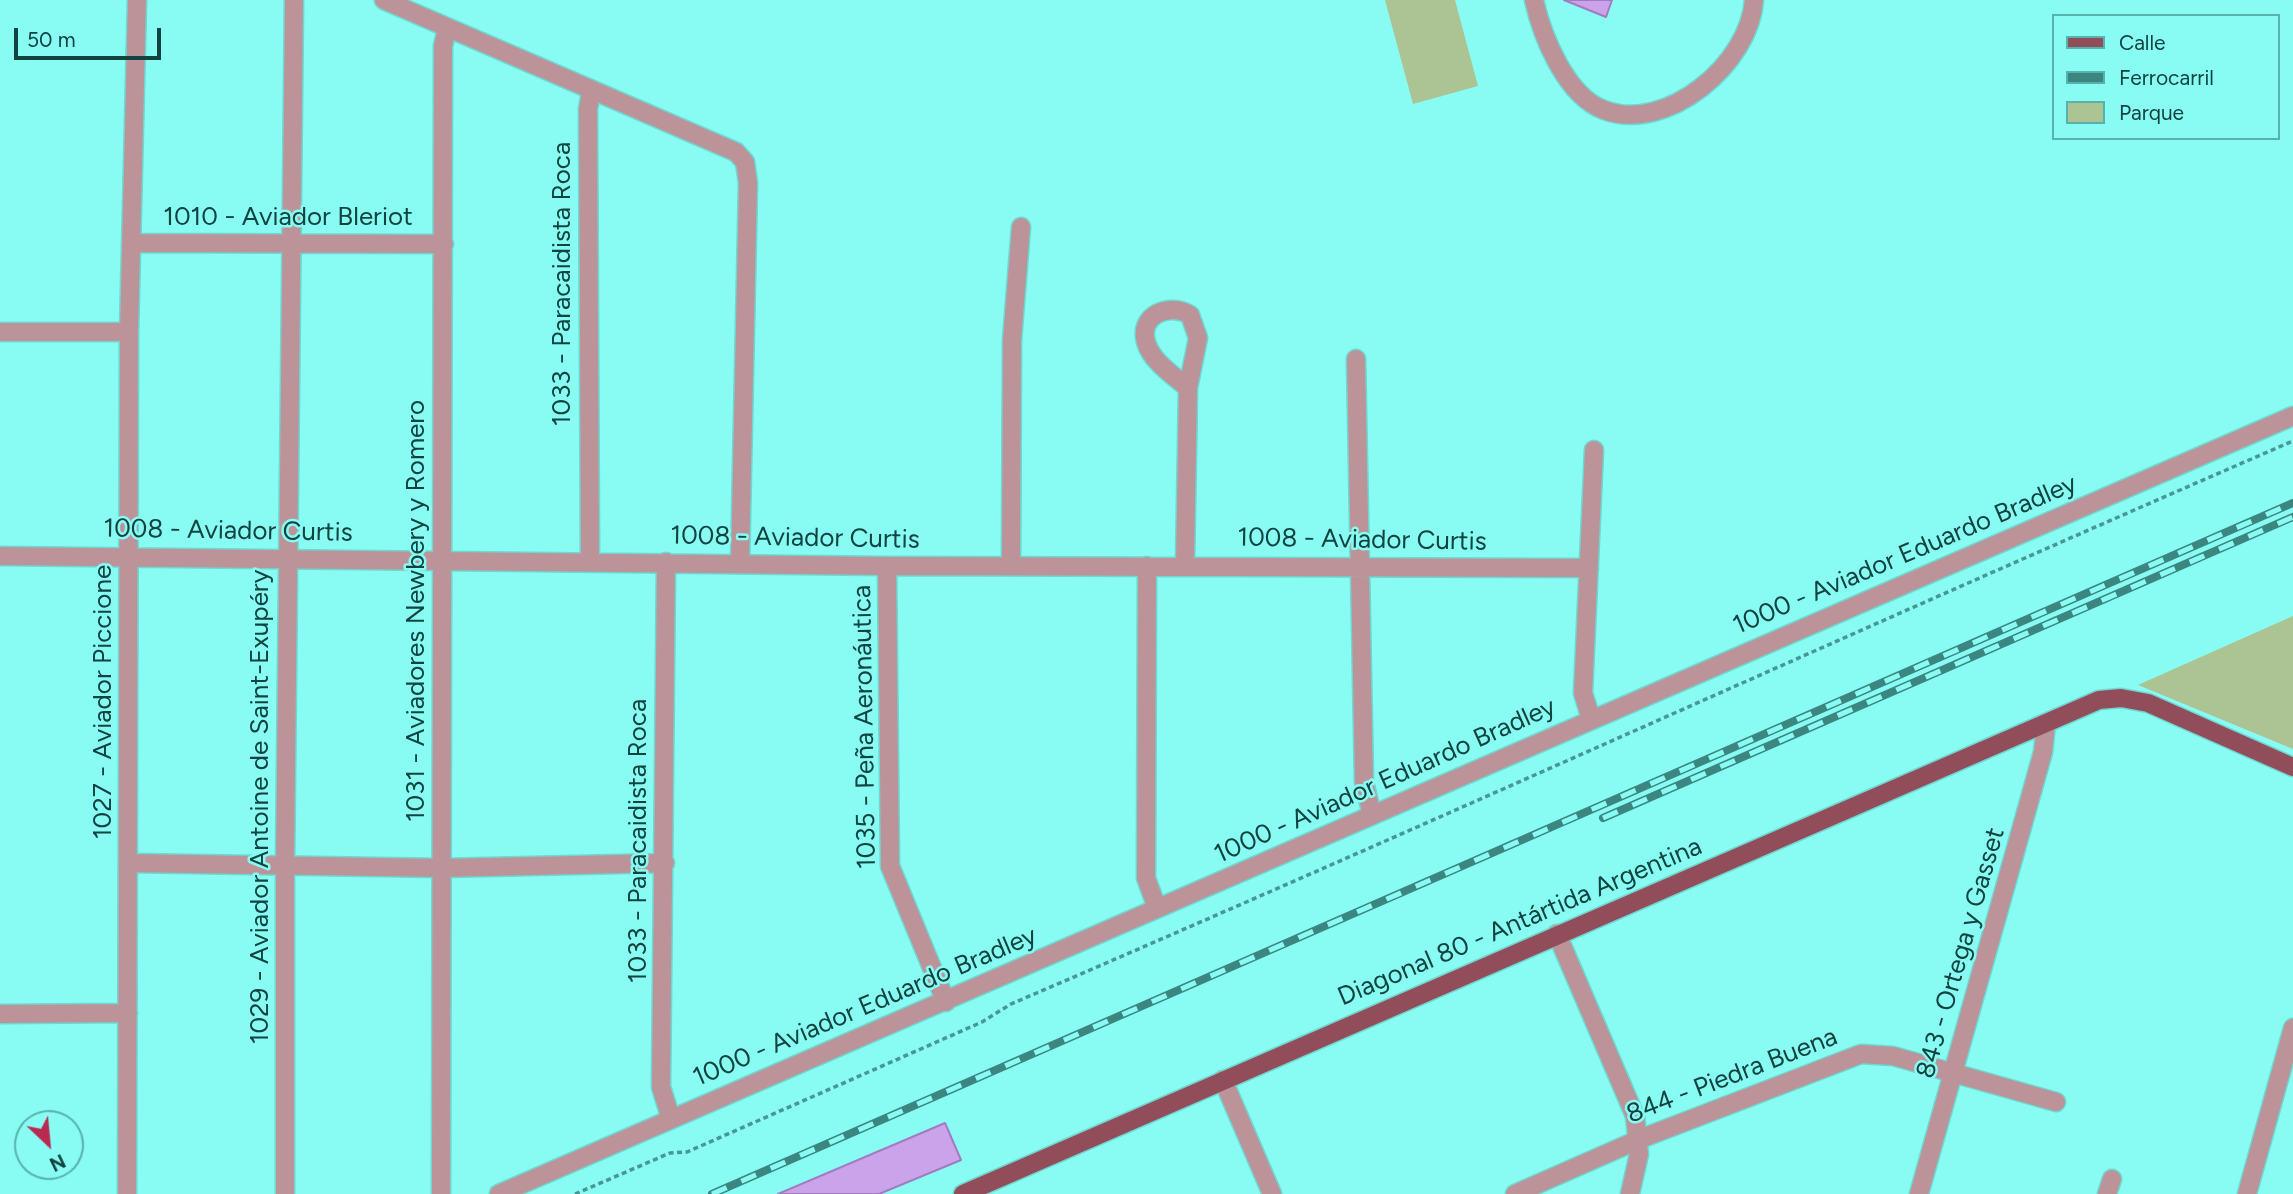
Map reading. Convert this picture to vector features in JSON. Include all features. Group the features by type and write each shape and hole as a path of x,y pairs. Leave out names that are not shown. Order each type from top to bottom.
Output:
{"main road":[{"name":"Diagonal 80 - Antártida Argentina","path":"963,1194 1557,933 2099,700 2121,698 2148,703 2293,767"}],"street":[{"name":"1027 - Aviador Piccione","path":"127,1194 129,332 137,0"},
{"name":"1029 - Aviador Antoine de Saint-Exupéry","path":"285,1194 285,865 294,0"},
{"path":"384,0 591,92 736,152 745,162 748,183 740,563"},
{"path":"1534,0 1544,37 1580,93 1604,110 1618,113 1662,107 1709,83 1741,45 1754,0"},
{"name":"1031 - Aviadores Newbery y Romero","path":"441,1194 443,46 447,29"},
{"name":"1033 - Paracaidista Roca","path":"590,561 587,108 591,92"},
{"path":"1011,565 1012,340 1021,227"},
{"name":"1010 - Aviador Bleriot","path":"132,243 444,244"},
{"path":"0,332 129,332"},
{"path":"1356,359 1364,782 1372,816"},
{"path":"1185,564 1188,387"},
{"name":"1000 - Aviador Eduardo Bradley","path":"499,1194 2293,416"},
{"path":"1591,719 1583,693 1594,450"},
{"name":"1008 - Aviador Curtis","path":"0,556 130,555 887,566 1185,564 1589,569"},
{"name":"1033 - Paracaidista Roca","path":"666,562 662,1087 671,1119"},
{"name":"1035 - Peña Aeronáutica","path":"887,566 890,866 946,1002"},
{"path":"1147,566 1146,878 1157,908"},
{"name":"843 - Ortega y Gasset","path":"1919,1194 1955,1075 2043,752 2046,724"},
{"path":"128,863 442,867 664,863"},
{"path":"1557,933 1635,1116 1640,1139 1630,1194"},
{"path":"0,1014 128,1013"},
{"path":"2247,1194 2293,1028"},
{"name":"844 - Piedra Buena","path":"1515,1194 1640,1139 1861,1054 1893,1056 2056,1102"},
{"path":"1223,1080 1272,1194"}],"path":[{"path":"575,1194 670,1153 687,1153 982,1022 1012,1004 1678,713 1928,598 2293,441"}],"green space":[{"path":"1385,0 1455,0 1478,86 1413,104"},
{"path":"2293,616 2293,749 2138,685"}],"building":[{"path":"1564,0 1612,0 1606,17"},
{"path":"945,1123 961,1160 879,1194 778,1194"}],"railway":[{"path":"712,1194 2293,503"},
{"path":"1603,818 2293,517"}]}
